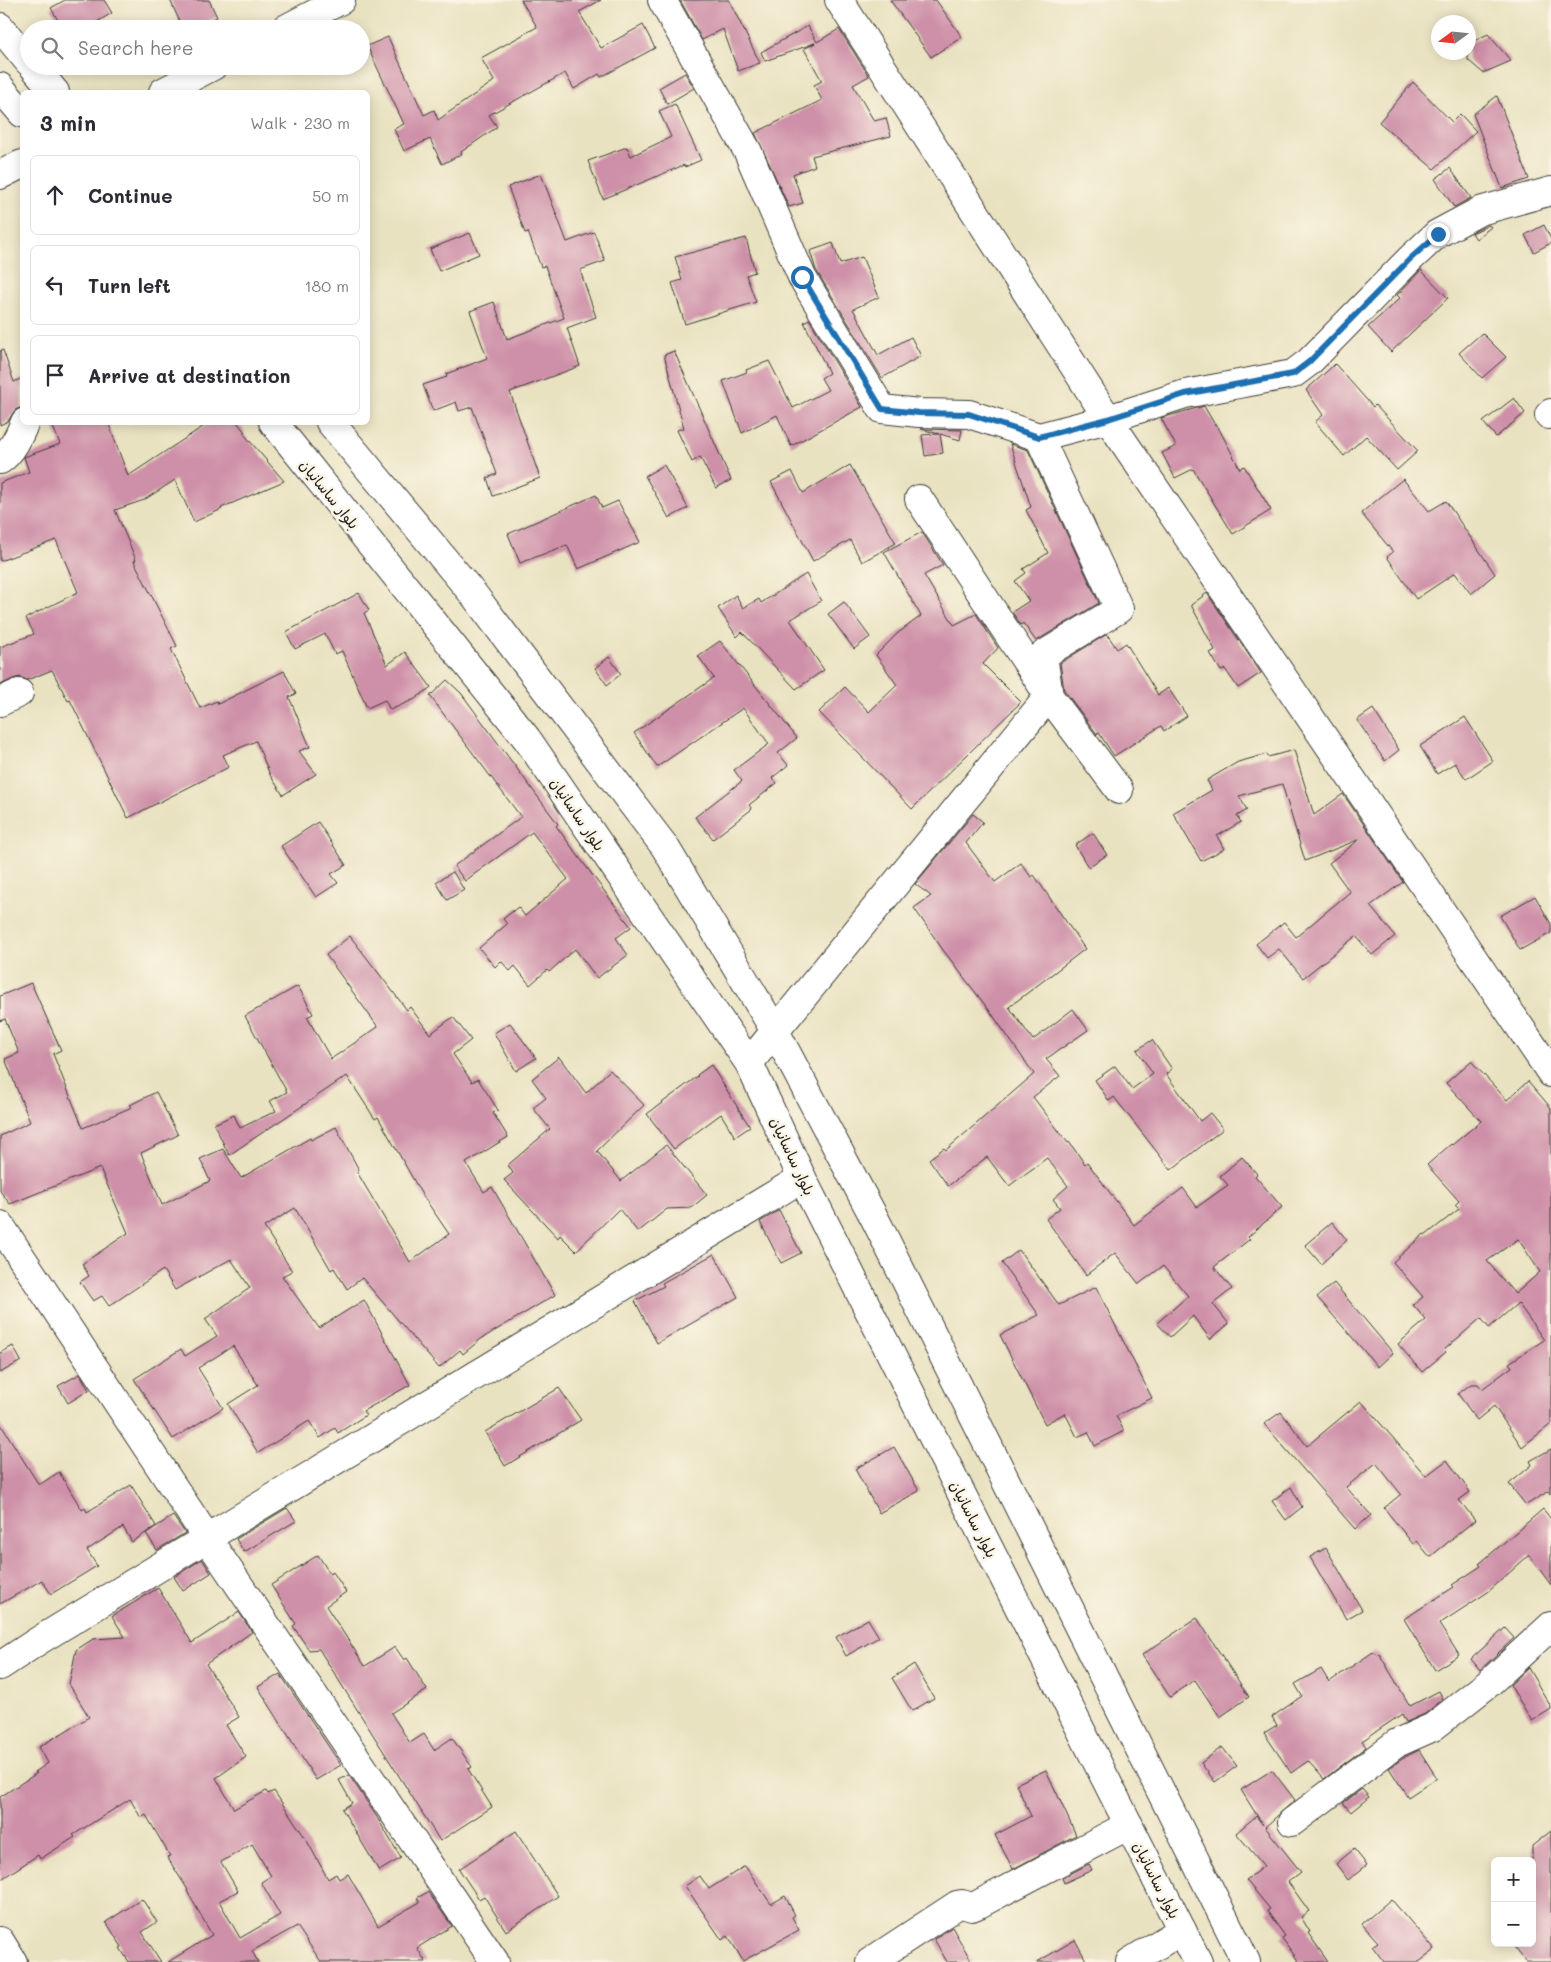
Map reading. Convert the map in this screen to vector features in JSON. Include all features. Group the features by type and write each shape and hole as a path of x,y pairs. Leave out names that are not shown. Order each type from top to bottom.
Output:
{"main road":[{"path":"302,20 341,0"},
{"path":"662,0 748,152 802,277 882,409 919,413 969,414 1039,437 1108,419 1185,394 1293,374 1309,362 1410,259 1438,234 1480,211 1551,191"},
{"path":"839,0 1108,419 1551,1073"},
{"path":"0,27 20,51"},
{"path":"40,75 52,90"},
{"path":"167,90 196,75"},
{"path":"0,87 20,111"},
{"path":"0,175 20,165"},
{"path":"0,460 5,457 19,437 24,425"},
{"name":"بلوار ساسانیان","path":"275,425 527,740 749,1063 802,1178 1198,1962"},
{"path":"332,425 474,595 666,847 775,1032 876,1221 1246,1962"},
{"path":"749,1063 1049,696 1043,655 1119,609 1039,437"},
{"path":"919,499 1049,696 1119,790"},
{"path":"0,1666 207,1538 802,1178"},
{"path":"0,1225 207,1538 495,1962"},
{"path":"1292,1822 1397,1743 1433,1727 1489,1684 1551,1626"},
{"path":"870,1962 957,1906 962,1904 972,1907 979,1904 1129,1825"},
{"path":"1130,1962 1182,1930"},
{"path":"0,1942 13,1962"}],"building":[{"path":"65,0 104,0 112,13 100,20 58,20 51,8"},
{"path":"170,0 209,0 217,17 210,20 179,20"},
{"path":"521,0 601,0 579,12 601,48 643,25 655,48 601,77 599,74 574,89 565,73 489,115 497,127 461,152 462,154 442,164 430,139 404,151 394,129 404,124 370,52 370,45 388,37 424,115 434,110 438,120 494,81 481,58 537,27"},
{"path":"680,0 729,0 760,63 738,71 723,29 702,40"},
{"path":"890,0 936,0 962,37 931,57"},
{"path":"808,26 817,42 839,29 869,76 853,85 874,121 886,118 891,136 812,156 815,166 793,174 803,203 789,207 755,133 822,100 814,85 822,81 804,49 815,43 765,61 761,52"},
{"path":"1488,34 1511,61 1483,73 1468,60 1476,60 1476,40"},
{"path":"685,73 694,88 667,104 659,88"},
{"path":"1413,82 1452,122 1460,114 1476,131 1434,169 1379,122"},
{"path":"1497,96 1529,179 1502,188 1473,114"},
{"path":"675,104 701,160 685,167 684,165 603,199 588,161 627,147 631,156 671,137 659,111"},
{"path":"1450,168 1471,198 1454,207 1435,179"},
{"path":"541,174 567,242 594,232 605,261 580,270 596,317 567,328 580,366 510,392 540,478 493,496 487,478 497,474 472,407 459,411 456,402 433,411 423,385 447,377 446,374 487,358 470,311 494,302 507,339 564,318 545,266 541,267 528,232 525,233 508,187"},
{"path":"1489,225 1491,227 1476,239 1472,233"},
{"path":"1544,225 1551,243 1534,252 1525,235"},
{"path":"470,233 479,254 439,271 430,249"},
{"path":"746,238 755,272 746,275 756,302 685,324 672,283 682,280 675,257"},
{"path":"833,243 840,264 862,257 879,297 853,309 878,355 911,337 921,356 882,378 816,270 810,251"},
{"path":"1421,270 1448,298 1391,352 1368,327 1400,298 1397,295"},
{"path":"809,319 862,407 791,446 777,415 742,433 723,381 769,361 793,408 828,390 821,378 829,373 804,322"},
{"path":"1482,333 1506,357 1482,378 1459,353"},
{"path":"3,350 14,382 20,379 20,408 15,410 8,421 0,425 0,351"},
{"path":"674,351 731,480 716,488 700,457 692,462 677,430 684,428 664,355"},
{"path":"1335,364 1373,407 1375,405 1418,451 1397,470 1366,436 1344,456 1315,422 1323,415 1306,390"},
{"path":"1514,398 1525,413 1496,437 1483,422"},
{"path":"1204,406 1215,425 1217,425 1240,469 1244,466 1271,510 1233,534 1193,469 1175,478 1162,453 1176,446 1161,418"},
{"path":"52,425 109,425 128,476 205,425 239,425 245,432 243,433 284,481 221,508 194,522 175,480 144,500 115,510 136,560 134,561 177,646 171,649 200,708 217,701 218,704 284,671 296,694 289,697 310,747 299,751 316,774 283,795 270,775 256,741 223,755 229,767 128,818 70,700 68,701 52,670 27,680 20,677 0,685 0,647 34,634 26,618 78,592 56,540 0,561 0,483 29,472 24,457 60,444"},
{"path":"921,429 962,430 960,440 940,434 943,453 925,456 922,435 939,434"},
{"path":"1010,444 1028,450 1099,603 1036,641 1012,612 1029,601 1015,581 1026,573 1023,569 1048,553 1026,510 1031,507"},
{"path":"664,465 688,508 669,518 645,476"},
{"path":"850,465 896,543 862,562 850,540 813,561 771,482 792,471 803,493"},
{"path":"1403,479 1429,511 1446,501 1495,574 1471,594 1455,573 1416,599 1387,557 1393,552 1361,513"},
{"path":"596,495 602,508 618,501 640,542 578,569 567,545 520,563 508,534"},
{"path":"922,532 943,565 924,575 954,625 976,614 998,648 983,664 1021,702 912,809 819,712 845,687 869,712 897,685 876,655 898,633 921,616 884,552"},
{"path":"806,574 821,601 790,620 824,670 796,689 742,632 737,637 718,608 736,595 743,608 759,599 761,603"},
{"path":"359,593 369,610 364,613 387,665 405,652 431,687 415,699 390,710 385,700 367,708 342,651 335,654 325,634 295,649 286,632"},
{"path":"1207,593 1261,673 1238,688 1225,669 1221,671 1210,653 1215,650 1191,605"},
{"path":"844,602 870,637 854,649 828,614"},
{"path":"1107,634 1117,649 1126,643 1158,695 1168,688 1187,716 1164,731 1161,726 1114,756 1099,733 1097,734 1064,690 1060,663"},
{"path":"720,641 797,738 778,753 788,765 772,778 777,783 749,805 752,809 713,839 695,817 742,781 734,770 769,744 743,708 657,767 634,733 714,678 698,656"},
{"path":"609,657 621,674 607,685 595,668"},
{"path":"447,680 461,693 631,927 616,938 628,955 597,978 575,949 549,972 547,970 530,985 515,966 510,971 501,961 495,967 479,948 507,924 503,919 518,907 525,916 568,879 532,832 465,881 454,866 521,817 430,696"},
{"path":"1373,709 1399,750 1385,761 1357,720"},
{"path":"1465,717 1493,761 1466,779 1455,763 1437,774 1420,746"},
{"path":"1294,750 1314,815 1343,794 1403,882 1370,906 1395,936 1372,955 1356,936 1303,978 1279,949 1267,958 1256,944 1284,922 1296,937 1350,892 1329,863 1360,839 1305,861 1282,784 1239,796 1247,810 1237,816 1241,822 1217,836 1224,849 1201,861 1173,813 1212,790 1207,780 1238,762 1267,754 1268,757"},
{"path":"973,814 983,822 966,843 995,882 1021,863 1031,877 1034,875 1085,949 1009,1007 1033,1040 1073,1009 1088,1030 1046,1059 1060,1076 1033,1097 1068,1143 1085,1164 1087,1162 1134,1225 1183,1188 1197,1207 1228,1185 1220,1176 1242,1157 1257,1174 1255,1176 1282,1207 1248,1237 1250,1239 1214,1267 1232,1289 1213,1304 1229,1324 1210,1339 1193,1316 1170,1337 1157,1323 1188,1296 1163,1266 1139,1284 1115,1253 1086,1275 1046,1219 1060,1208 1053,1199 1068,1186 1047,1158 1009,1186 987,1157 948,1186 929,1159 944,1148 946,1150 1034,1074 914,908 931,896 915,884"},
{"path":"318,822 346,865 331,874 338,883 316,897 281,846"},
{"path":"1093,833 1107,855 1088,867 1075,845"},
{"path":"453,872 464,890 447,900 436,882"},
{"path":"1535,896 1551,924 1551,933 1520,950 1500,916"},
{"path":"350,936 407,1010 410,1007 430,1034 453,1017 471,1040 453,1054 472,1082 478,1079 498,1110 493,1113 508,1137 466,1163 484,1192 492,1187 555,1295 481,1339 463,1354 460,1350 439,1368 362,1278 347,1289 334,1268 331,1270 295,1208 264,1227 292,1271 282,1276 319,1328 364,1300 410,1385 363,1411 366,1415 338,1433 335,1428 320,1438 309,1421 258,1453 228,1404 258,1385 233,1346 198,1368 223,1408 173,1439 134,1379 181,1349 185,1356 217,1336 205,1319 250,1288 231,1259 175,1290 163,1270 109,1306 102,1296 93,1301 80,1282 89,1276 82,1264 128,1233 100,1168 10,1204 0,1191 0,1136 30,1122 5,1059 19,1053 5,1019 0,1021 0,996 31,983 61,1050 53,1054 83,1128 132,1107 130,1105 156,1092 178,1135 141,1153 162,1205 210,1181 200,1159 223,1149 241,1178 310,1138 311,1140 336,1127 359,1170 357,1172 410,1262 449,1234 421,1193 378,1117 375,1119 347,1076 229,1155 214,1124 234,1115 240,1128 276,1111 270,1101 287,1092 245,1016 298,986 313,1014 307,1017 331,1059 378,1027 326,955"},
{"path":"510,1023 536,1058 516,1071 494,1033"},
{"path":"1152,1040 1172,1069 1166,1074 1200,1121 1210,1113 1223,1129 1171,1170 1114,1097 1109,1101 1095,1080 1115,1066 1132,1089 1153,1074 1137,1050"},
{"path":"559,1057 586,1093 610,1070 644,1105 597,1151 621,1181 666,1145 707,1195 691,1208 667,1209 638,1232 619,1209 576,1251 560,1235 558,1238 504,1180 513,1173 508,1165 550,1129 533,1108 546,1098 532,1079"},
{"path":"1471,1061 1507,1100 1528,1081 1551,1108 1551,1424 1522,1447 1494,1406 1477,1420 1458,1394 1471,1384 1478,1384 1482,1389 1512,1367 1509,1363 1544,1340 1518,1303 1489,1328 1481,1318 1422,1372 1398,1344 1426,1320 1413,1305 1423,1297 1393,1262 1424,1234 1426,1235 1459,1209 1455,1205 1459,1201 1427,1165 1481,1121 1446,1083","holes":["1518,1239 1540,1272 1515,1294 1487,1261"]},
{"path":"711,1065 750,1127 735,1137 721,1114 674,1149 647,1114"},
{"path":"779,1210 801,1253 781,1263 760,1222"},
{"path":"1332,1222 1347,1240 1321,1264 1305,1245"},
{"path":"1019,1250 1059,1305 1096,1287 1152,1398 1116,1416 1124,1431 1095,1446 1088,1432 1077,1437 1065,1413 1045,1424 1000,1335 1039,1315 1002,1263"},
{"path":"714,1254 738,1297 657,1343 635,1301 664,1286 662,1283"},
{"path":"1334,1283 1393,1353 1378,1367 1317,1297"},
{"path":"13,1346 21,1361 0,1373 0,1353"},
{"path":"80,1374 89,1390 68,1403 58,1386"},
{"path":"559,1388 581,1420 505,1466 485,1432"},
{"path":"1361,1401 1426,1476 1447,1460 1470,1492 1459,1500 1475,1520 1430,1557 1417,1541 1413,1544 1384,1508 1401,1494 1376,1463 1346,1487 1371,1515 1355,1529 1264,1424 1281,1412 1307,1446"},
{"path":"0,1423 39,1485 59,1472 82,1510 85,1508 87,1512 131,1485 156,1526 132,1542 123,1527 87,1550 97,1566 51,1594 42,1580 0,1604"},
{"path":"894,1447 919,1491 879,1513 855,1469"},
{"path":"1551,1449 1551,1494 1549,1491 1526,1505 1509,1484 1532,1465 1530,1461"},
{"path":"1291,1487 1302,1507 1286,1520 1272,1501"},
{"path":"287,1508 296,1521 244,1552 236,1539"},
{"path":"1543,1509 1551,1519 1551,1585 1529,1555 1488,1592 1439,1624 1459,1655 1435,1670 1404,1619 1454,1587 1452,1585 1481,1566 1479,1564"},
{"path":"173,1516 185,1533 157,1550 146,1533"},
{"path":"1326,1548 1362,1610 1346,1619 1310,1557"},
{"path":"318,1555 330,1574 333,1572 346,1592 326,1606 365,1666 395,1647 404,1660 407,1658 427,1690 391,1713 410,1743 424,1734 434,1750 452,1738 472,1767 468,1769 492,1807 440,1841 319,1649 309,1650 293,1626 296,1624 271,1585"},
{"path":"202,1559 211,1573 183,1591 174,1577"},
{"path":"158,1588 192,1643 239,1612 252,1632 206,1664 239,1717 226,1725 246,1757 216,1778 234,1809 266,1791 268,1794 274,1791 306,1839 328,1879 336,1874 339,1879 348,1874 378,1926 420,1902 417,1898 428,1892 452,1926 417,1948 426,1962 321,1962 297,1926 252,1951 258,1962 168,1962 212,1935 188,1890 167,1857 170,1856 146,1815 141,1818 130,1799 73,1835 75,1837 40,1859 38,1855 0,1880 0,1797 37,1773 35,1772 48,1763 39,1747 89,1717 69,1684 76,1650 93,1639 125,1637 112,1616","holes":["252,1844 271,1876 261,1882 280,1915 240,1938 219,1901 238,1891 221,1862"]},
{"path":"1197,1618 1249,1697 1220,1717 1195,1680 1170,1697 1142,1655"},
{"path":"868,1619 879,1637 846,1656 836,1637"},
{"path":"1505,1628 1514,1638 1480,1670 1471,1659"},
{"path":"1373,1652 1380,1655 1410,1706 1439,1691 1443,1699 1425,1714 1406,1722 1402,1714 1362,1741 1366,1747 1324,1779 1308,1761 1291,1773 1264,1733 1277,1725 1272,1717 1302,1696 1295,1684 1321,1669 1329,1682"},
{"path":"914,1664 934,1698 912,1711 892,1678"},
{"path":"1528,1668 1551,1707 1551,1709 1532,1721 1510,1685"},
{"path":"280,1674 341,1765 316,1780 258,1687"},
{"path":"1222,1747 1237,1766 1215,1782 1201,1763"},
{"path":"1419,1750 1437,1778 1408,1797 1389,1768"},
{"path":"1046,1770 1076,1835 1013,1869 995,1835 1031,1816 1016,1784"},
{"path":"1272,1770 1295,1800 1265,1827 1301,1872 1288,1882 1309,1911 1301,1917 1310,1932 1308,1933 1328,1962 1299,1962 1282,1938 1285,1936 1267,1911 1270,1909 1246,1880 1264,1866 1236,1833 1256,1816 1263,1825 1241,1790"},
{"path":"349,1775 401,1858 379,1871 342,1809 352,1803 339,1780"},
{"path":"1362,1789 1369,1797 1351,1812 1343,1803"},
{"path":"516,1831 558,1896 506,1931 484,1896 479,1899 459,1869"},
{"path":"1551,1831 1551,1962 1526,1962 1514,1947 1536,1947 1536,1857 1532,1857 1532,1846"},
{"path":"1354,1849 1367,1865 1348,1880 1336,1864"},
{"path":"1089,1864 1092,1870 1064,1883 1062,1878"},
{"path":"745,1866 771,1904 785,1896 795,1915 792,1917 799,1930 743,1961 728,1936 722,1940 685,1886 700,1876 709,1889"},
{"path":"142,1899 157,1922 142,1932 161,1962 129,1962 106,1922"},
{"path":"1391,1899 1435,1950 1419,1962 1384,1962 1372,1946 1378,1942 1362,1924"},
{"path":"952,1927 972,1962 947,1962 934,1939"},
{"path":"1075,1940 1087,1962 1037,1962"}],"route":[{"path":"802,277 882,409 919,413 969,414 1039,437 1108,419 1185,394 1293,374 1309,362 1410,259 1438,234"}]}
